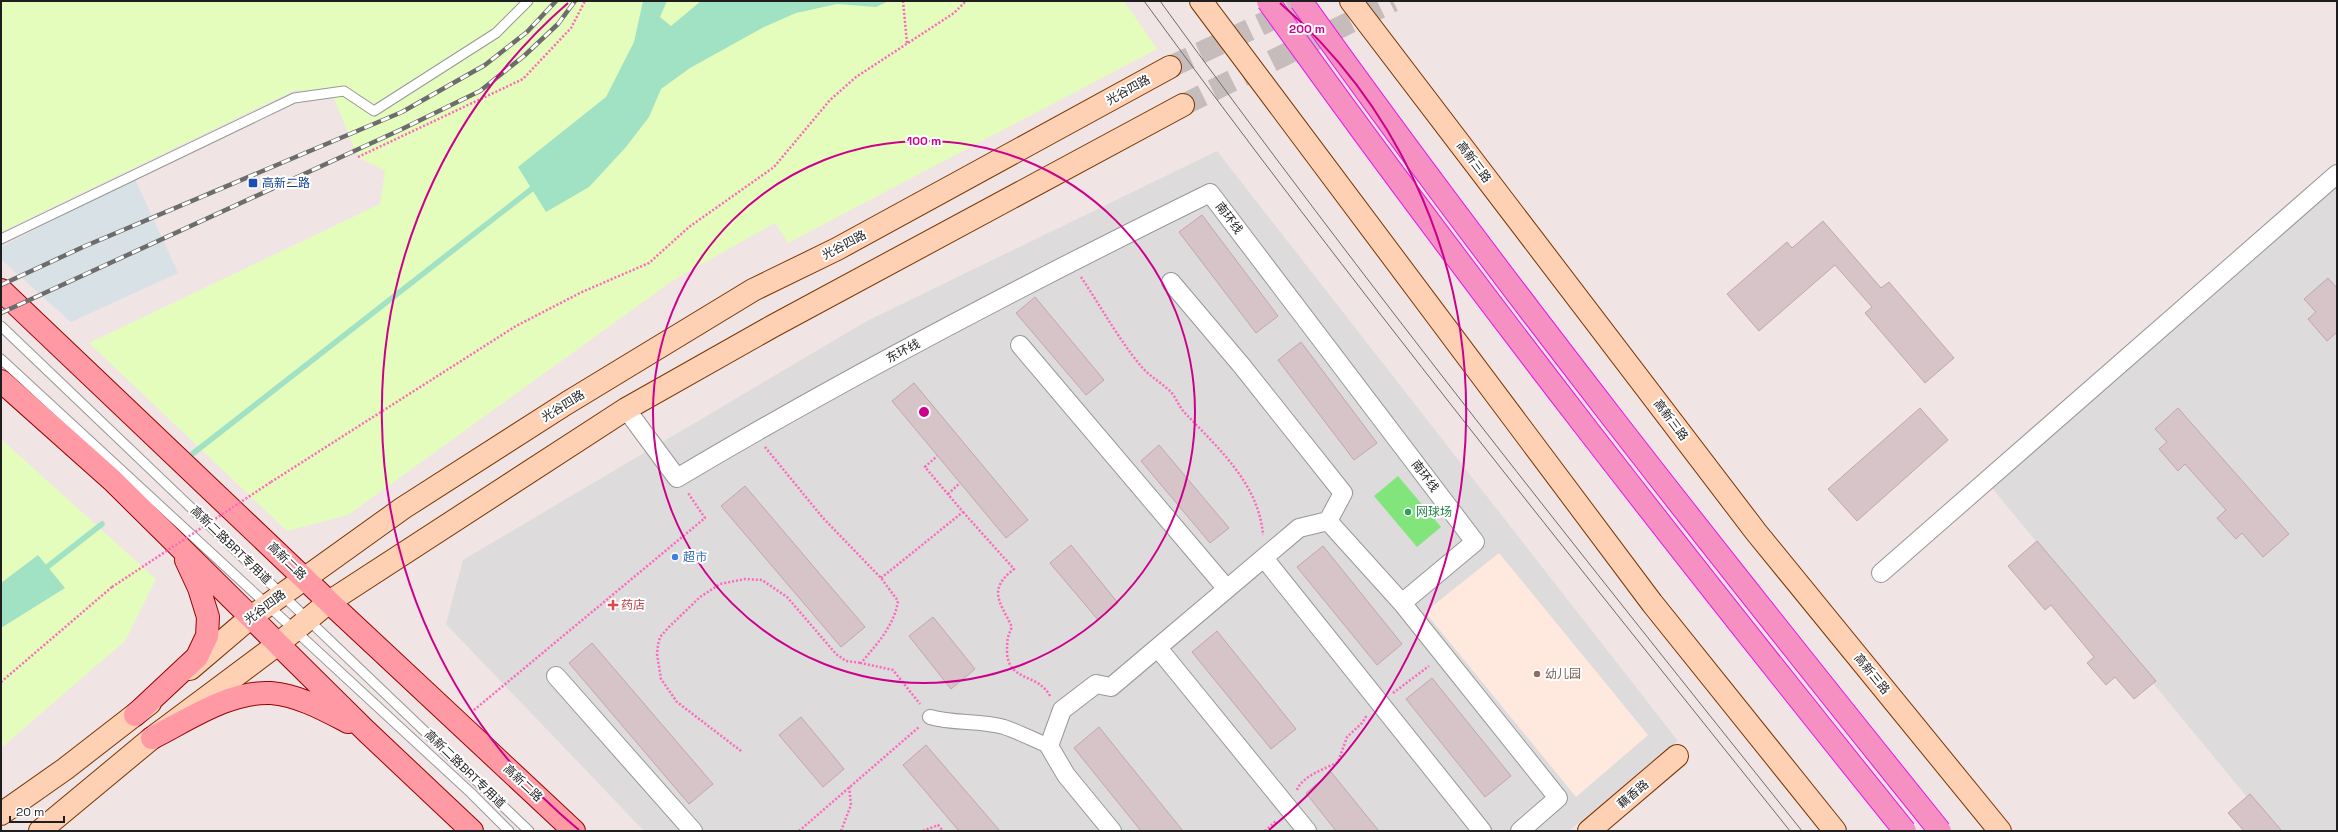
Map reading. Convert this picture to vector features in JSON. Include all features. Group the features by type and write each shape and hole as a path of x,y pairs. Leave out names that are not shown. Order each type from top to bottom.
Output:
{"highway":[{"path":"1268,1 1357,126 1576,416 1751,640 1905,831"},
{"path":"1300,1 1379,110 1596,398 1940,831"}],"main road":[{"path":"1201,1 1652,603 1835,831"},
{"name":"高新三路","path":"1351,1 1756,532 2000,831"},
{"name":"光谷四路","path":"1,814 135,715 267,605 416,499 567,403 753,290 837,249 1170,67"},
{"path":"40,831 152,738 278,644 329,602 626,409 773,326 1183,106"},
{"name":"高新二路","path":"1,290 329,602 574,831"},
{"path":"1,381 112,480 181,548 267,605 278,644 366,731 472,831"},
{"path":"135,715 197,657 207,636 208,617 199,588 181,548"},
{"path":"152,738 225,702 250,694 271,693 322,708 366,731"},
{"name":"藕香路","path":"1589,831 1677,756"}],"street":[{"path":"1881,573 2337,174"},
{"name":"东环线","path":"677,478 753,433 1070,262 1210,193"},
{"name":"南环线","path":"1210,193 1475,542 1402,603"},
{"path":"1171,282 1242,366 1342,492 1328,521"},
{"path":"1020,345 1227,589"},
{"path":"626,409 677,478"},
{"path":"1328,521 1402,603 1558,798 1520,831"},
{"path":"1049,746 1062,710 1096,684 1111,687 1299,528 1328,521"},
{"path":"1264,558 1482,831"},
{"path":"1158,648 1307,831"},
{"path":"556,676 693,831"},
{"path":"930,717 947,722 963,721 1004,727 1049,746 1066,775 1112,831"}],"lane":[{"path":"1,239 294,98 344,91 374,111 496,33 528,1"},
{"name":"高新二路BRT专用道","path":"1,326 267,605 302,625 509,831"},
{"name":"高新二路BRT专用道","path":"1,359 267,605 302,625 529,831"}],"path":[{"path":"358,157 523,79 571,28 585,1"},
{"path":"903,1 908,43"},
{"path":"1,682 112,587 271,482 516,326 582,292 649,262 689,227 774,167 830,100 856,77 954,13 966,1"},
{"path":"1070,262 1101,307 1118,336 1141,367 1171,392 1185,413 1231,464 1248,486 1262,519 1264,558"},
{"path":"753,433 823,518 882,578 898,601 896,614 879,642 861,663"},
{"path":"937,456 925,466 963,512 1014,568 998,585 997,596 1012,627 1006,638 1008,662 1012,670 1020,675 1041,683 1062,710"},
{"path":"472,712 705,518 677,478"},
{"path":"948,494 960,483"},
{"path":"882,578 963,512"},
{"path":"741,752 677,702 661,679 657,654 660,637 700,597 720,584 745,579 762,580 787,598 836,654 846,661 893,670 930,717 799,831"},
{"path":"1264,831 1289,809 1298,785 1309,777 1338,762 1347,737 1362,723 1371,709 1444,655"},
{"path":"841,831 851,805 849,786"},
{"path":"923,831 938,825 943,831"}],"shaded area":[{"path":"1,1 1124,1 1157,49 788,243 775,223 675,279 348,515 287,531 89,343 380,204 385,171 358,157 331,91 295,90 1,232"},
{"path":"643,1 667,1 660,17 671,26 701,1 889,1 876,7 837,4 796,13 764,27 690,68 661,89 649,117 626,147 589,187 546,212 518,167 606,97 634,42"},
{"path":"1217,151 1678,741 1569,831 644,831 446,624 463,560 867,321"},
{"path":"2337,173 2337,831 2275,831 1983,477"},
{"path":"135,179 178,273 71,322 1,259 1,247"},
{"path":"1,439 156,579 125,641 1,748"},
{"name":"幼儿园","path":"1499,553 1648,735 1576,797 1425,612"},
{"path":"38,555 65,588 1,628 1,583"}],"green space":[{"name":"网球场","path":"1398,476 1441,527 1417,547 1374,496"}],"building":[{"path":"1202,215 1278,316 1256,333 1179,232"},
{"path":"1823,221 1881,288 1889,282 1954,358 1925,383 1865,313 1872,307 1835,265 1759,331 1727,294 1787,242 1792,248"},
{"path":"2328,278 2337,288 2337,332 2327,341 2308,319 2316,312 2304,299"},
{"path":"1035,297 1104,380 1086,395 1016,313"},
{"path":"1301,342 1377,443 1354,460 1278,360"},
{"path":"914,383 1028,520 1006,538 892,401"},
{"path":"1920,408 1948,440 1857,521 1828,489"},
{"path":"2178,408 2289,534 2263,557 2242,533 2236,539 2217,518 2226,510 2185,464 2178,471 2159,449 2167,442 2155,429"},
{"path":"1159,445 1229,528 1210,543 1141,461"},
{"path":"745,486 865,627 841,647 721,506"},
{"path":"2037,541 2156,681 2134,699 2115,677 2106,685 2087,663 2094,657 2051,605 2045,610 2008,566"},
{"path":"1071,545 1118,603 1098,620 1050,563"},
{"path":"1323,546 1402,644 1377,665 1297,567"},
{"path":"933,617 975,669 951,689 909,636"},
{"path":"1217,631 1296,729 1271,749 1192,652"},
{"path":"592,643 713,784 689,804 569,663"},
{"path":"1432,678 1511,776 1485,797 1406,699"},
{"path":"801,717 844,769 823,787 779,735"},
{"path":"1099,727 1183,831 1141,831 1074,748"},
{"path":"926,745 1000,831 959,831 903,765"},
{"path":"1331,772 1379,831 1336,831 1306,793"},
{"path":"2250,794 2282,831 2244,831 2228,813"}],"waterway":[{"path":"191,455 538,184"},
{"path":"42,571 102,524"}],"tunnel":[{"path":"1170,67 1311,1"},
{"path":"1183,105 1393,1"}],"tram line":[{"path":"1144,1 1301,212 1462,419 1790,831"},
{"path":"1160,1 1316,212 1476,420 1802,831"}],"railway":[{"path":"1,285 83,247 402,112 485,65 527,32 556,1"},
{"path":"1,313 400,130 480,91 524,56 558,24 575,1"}],"place":[{"name":"高新二路","path":"253,183"},
{"name":"网球场","path":"1408,512"},
{"name":"超市","path":"675,557"},
{"name":"药店","path":"613,605"},
{"name":"幼儿园","path":"1537,674"}]}
